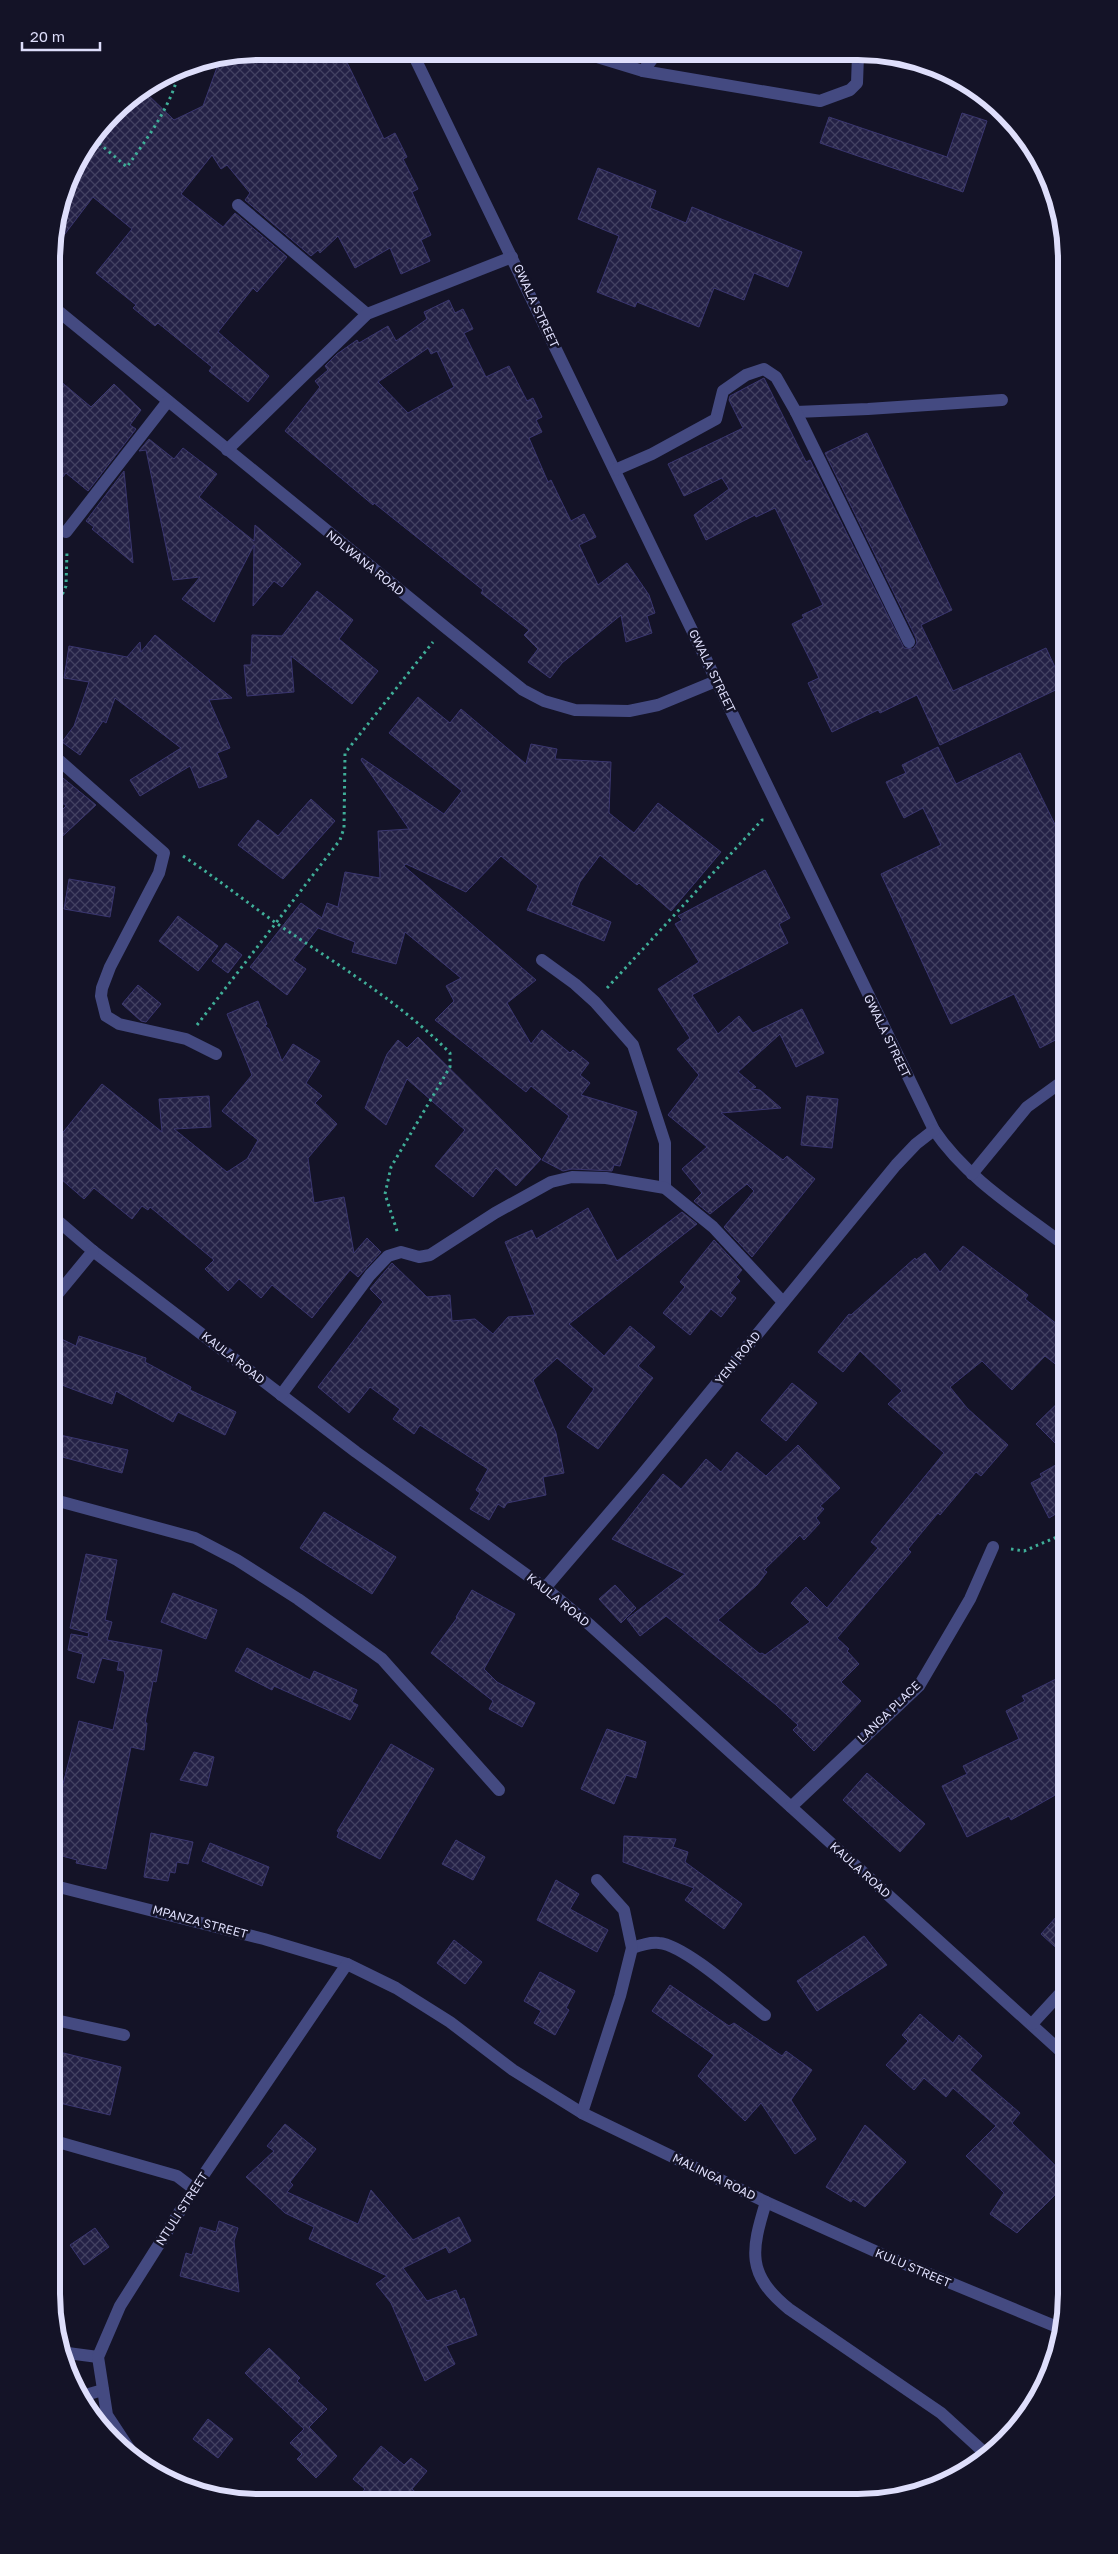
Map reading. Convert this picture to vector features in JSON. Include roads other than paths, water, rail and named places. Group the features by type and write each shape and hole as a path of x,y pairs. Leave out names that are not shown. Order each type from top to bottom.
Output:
{"street":[{"name":"GWALA STREET","path":"416,60 934,1130 949,1153 972,1174 1058,1238"},
{"path":"607,60 643,71 820,101 850,90 857,83 858,60"},
{"path":"643,71 651,60"},
{"path":"238,205 367,314"},
{"path":"227,450 367,314 512,257"},
{"name":"NDLWANA ROAD","path":"60,313 523,690 544,701 575,710 629,711 658,705 716,681"},
{"path":"615,470 652,454 716,419 723,391 746,375 764,369 776,377 796,412 909,642"},
{"path":"796,412 1002,400"},
{"path":"66,532 168,401"},
{"path":"60,761 164,853 159,873 110,967 101,996 106,1016 119,1024 186,1039 216,1054"},
{"path":"542,960 594,1002 633,1045 665,1143 665,1188"},
{"path":"972,1174 1027,1107 1058,1085"},
{"name":"YENI ROAD","path":"546,1588 642,1476 896,1165 916,1144 934,1130"},
{"path":"282,1395 370,1275 388,1256 401,1252 419,1257 430,1255 495,1213 551,1182 572,1177 606,1178 665,1188 713,1227 783,1302"},
{"name":"KAULA ROAD","path":"60,1222 93,1251 356,1452 546,1588 590,1625 1058,2048"},
{"path":"60,1292 93,1251"},
{"path":"60,1501 195,1538 236,1560 282,1590 382,1659 499,1790"},
{"name":"LANGA PLACE","path":"791,1807 919,1686 970,1599 992,1547"},
{"path":"582,2113 617,2005 632,1948 624,1910 597,1880"},
{"name":"MPANZA STREET","path":"60,1887 264,1939 347,1964"},
{"path":"632,1948 653,1943 672,1946 707,1969 764,2015"},
{"name":"MALINGA ROAD","path":"347,1964 396,1988 450,2022 513,2070 582,2113 766,2202 755,2255 760,2278 768,2290 789,2308 940,2413 982,2451"},
{"name":"NTULI STREET","path":"98,2357 120,2306 194,2190 347,1964"},
{"path":"1032,2024 1058,1996"},
{"path":"60,2021 124,2035"},
{"path":"60,2143 177,2176 194,2190"},
{"name":"KULU STREET","path":"766,2202 888,2257 1055,2326"},
{"path":"69,2353 98,2357 108,2415 125,2441"},
{"path":"87,2394 103,2390"}]}
